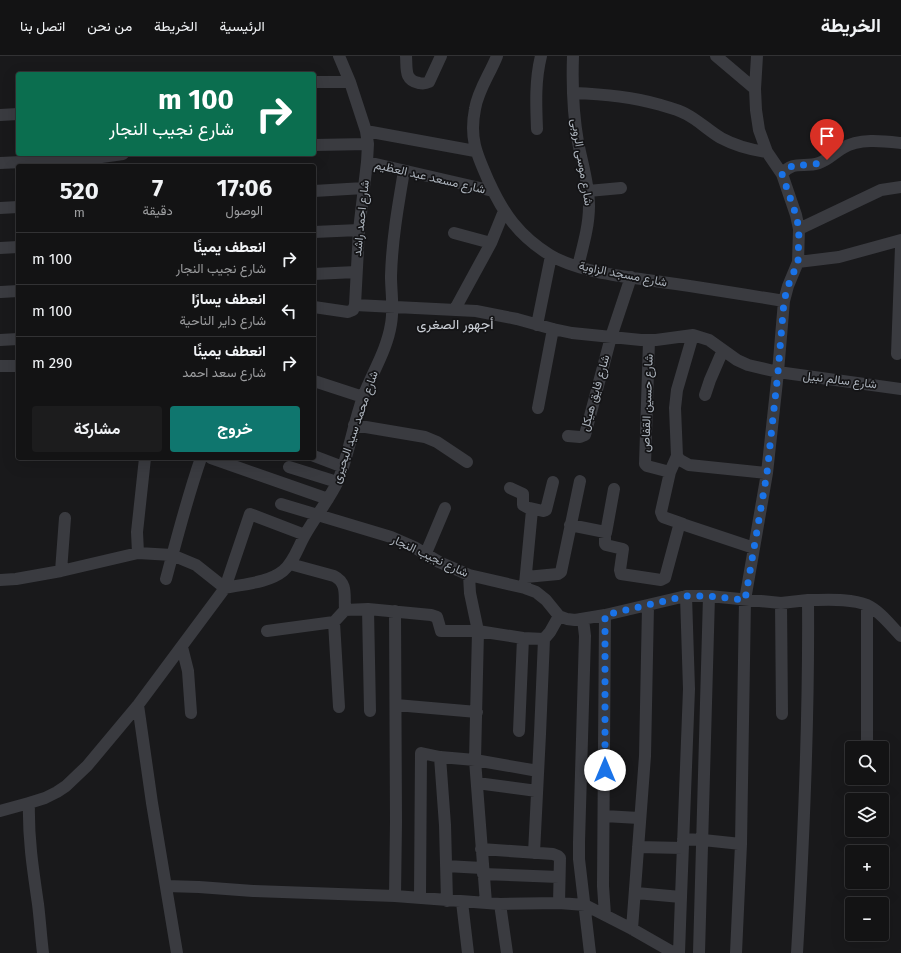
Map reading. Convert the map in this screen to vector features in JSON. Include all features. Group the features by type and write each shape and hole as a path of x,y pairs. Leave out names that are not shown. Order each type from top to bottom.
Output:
{"street":[{"name":"شارع احمد راشد","path":"339,56 350,82 366,131 368,144 359,230 355,306"},
{"path":"406,56 409,78 412,81 424,84 429,82 441,56"},
{"name":"شارع مسجد الزاوية","path":"497,56 479,94 475,108 473,123 475,151 493,191 504,211 517,229 533,244 551,256 578,266 630,277 784,301"},
{"path":"537,129 536,99 541,56"},
{"name":"شارع موسى الروبى","path":"573,56 573,93 578,141 588,191 589,205 589,219 578,266"},
{"path":"716,56 755,89"},
{"path":"736,953 741,844 745,600 767,473 784,301 788,286 798,262 799,229 796,215 782,174 767,152 759,130 755,89 757,56"},
{"path":"316,82 350,82"},
{"path":"573,93 622,96 644,100 686,114 720,138 735,145 751,150 767,152"},
{"path":"0,115 16,114"},
{"path":"366,131 475,151"},
{"path":"782,174 786,168 793,165 809,165 827,160 843,148 853,143 901,142"},
{"path":"316,145 368,144"},
{"path":"0,163 86,159 108,156"},
{"name":"شارع مسعد عبد العظيم","path":"367,162 493,191"},
{"name":"شارع محمد سيد البحيرى","path":"225,588 272,577 282,572 290,564 305,535 337,482 343,467 363,397 388,338 392,307 391,276 393,240 404,171"},
{"path":"799,229 882,190 901,187"},
{"path":"316,191 364,188"},
{"path":"588,191 621,188"},
{"path":"0,208 16,207"},
{"path":"455,309 492,243 504,211"},
{"path":"316,232 359,230"},
{"path":"454,233 492,243"},
{"path":"798,262 839,257 901,240"},
{"path":"0,248 16,247"},
{"path":"897,354 901,247"},
{"path":"537,325 551,256"},
{"path":"316,274 356,272"},
{"path":"611,336 630,277"},
{"path":"1,292 16,291"},
{"path":"316,307 348,312 353,310 355,306 455,309 497,315 553,330 591,336 611,336 649,341 693,335 676,399 677,456 670,472 662,515 666,518 754,548"},
{"path":"538,408 553,330"},
{"name":"شارع سالم نبيل","path":"693,335 709,340 737,360 748,365 778,372 901,389"},
{"name":"شارع فايق هيكل","path":"568,436 580,437 585,435 611,336"},
{"path":"0,340 16,339"},
{"name":"شارع حسين القفاص","path":"649,341 646,464 647,466 670,472"},
{"path":"705,395 723,350"},
{"path":"0,366 16,366"},
{"path":"316,382 363,397"},
{"path":"354,425 425,437 437,442 467,462"},
{"path":"677,456 680,460 689,465 767,473"},
{"path":"316,457 343,467"},
{"path":"138,553 137,532 145,460"},
{"path":"166,578 188,494 200,460"},
{"path":"217,460 328,499"},
{"path":"289,467 337,482"},
{"path":"530,508 532,512 525,583 561,572 580,481"},
{"path":"510,488 523,494 523,505 543,511 546,510 553,482"},
{"path":"614,489 605,544 623,549 620,570 623,574 661,580 664,579 679,526 683,524"},
{"name":"شارع نجيب النجار","path":"281,504 391,537 469,575 525,583 546,600 559,616"},
{"path":"426,553 445,508"},
{"path":"0,812 45,798 57,792 87,766 138,705 225,588 250,514 305,535"},
{"path":"61,571 65,518"},
{"path":"570,525 604,531 606,533"},
{"path":"0,580 16,579 61,571 138,553 172,555 196,565 225,588"},
{"path":"290,564 334,576 339,579 343,585 345,610"},
{"path":"469,575 470,593 478,631 476,760 482,871 486,903"},
{"path":"679,953 689,689 686,596"},
{"path":"534,853 544,639 550,632 559,616 567,619 583,620 686,596 709,596 781,603 808,600 851,601 867,605 876,611 901,636"},
{"path":"699,953 709,596"},
{"path":"797,953 806,784 808,600"},
{"path":"781,603 782,714"},
{"path":"867,605 868,741"},
{"path":"632,929 636,893 639,818 645,756 648,606"},
{"path":"368,609 370,711"},
{"path":"267,631 334,622 345,610 368,609 395,610 434,616 437,617 441,631 478,631 524,638 544,639"},
{"path":"394,896 396,822 395,610"},
{"path":"605,615 603,886 605,915"},
{"path":"583,620 585,636 579,842 590,953"},
{"path":"334,622 339,707"},
{"path":"519,732 524,638"},
{"path":"182,647 188,671 191,712"},
{"path":"689,689 707,692"},
{"path":"396,704 477,712"},
{"path":"138,705 152,802 177,953"},
{"path":"420,897 422,752 440,757 476,760 538,771"},
{"path":"440,757 445,825 447,901"},
{"path":"477,783 537,791"},
{"path":"29,803 28,826 43,953"},
{"path":"604,816 639,818"},
{"path":"638,847 683,844 703,840 741,844"},
{"path":"482,849 553,854 558,856 560,858 559,903"},
{"path":"446,866 482,871 559,877"},
{"path":"166,886 420,897 447,901 500,904 559,903 585,905 674,953"},
{"path":"636,893 681,897"},
{"path":"462,902 468,953"},
{"path":"500,904 507,953"}],"district":[{"name":"أجهور الصغرى","path":"455,324"}],"route":[{"path":"605,770 605,615 686,596 709,596 745,600 767,473 784,301 788,286 798,262 799,229 796,215 782,174 786,168 793,165 809,165 827,160"}]}
